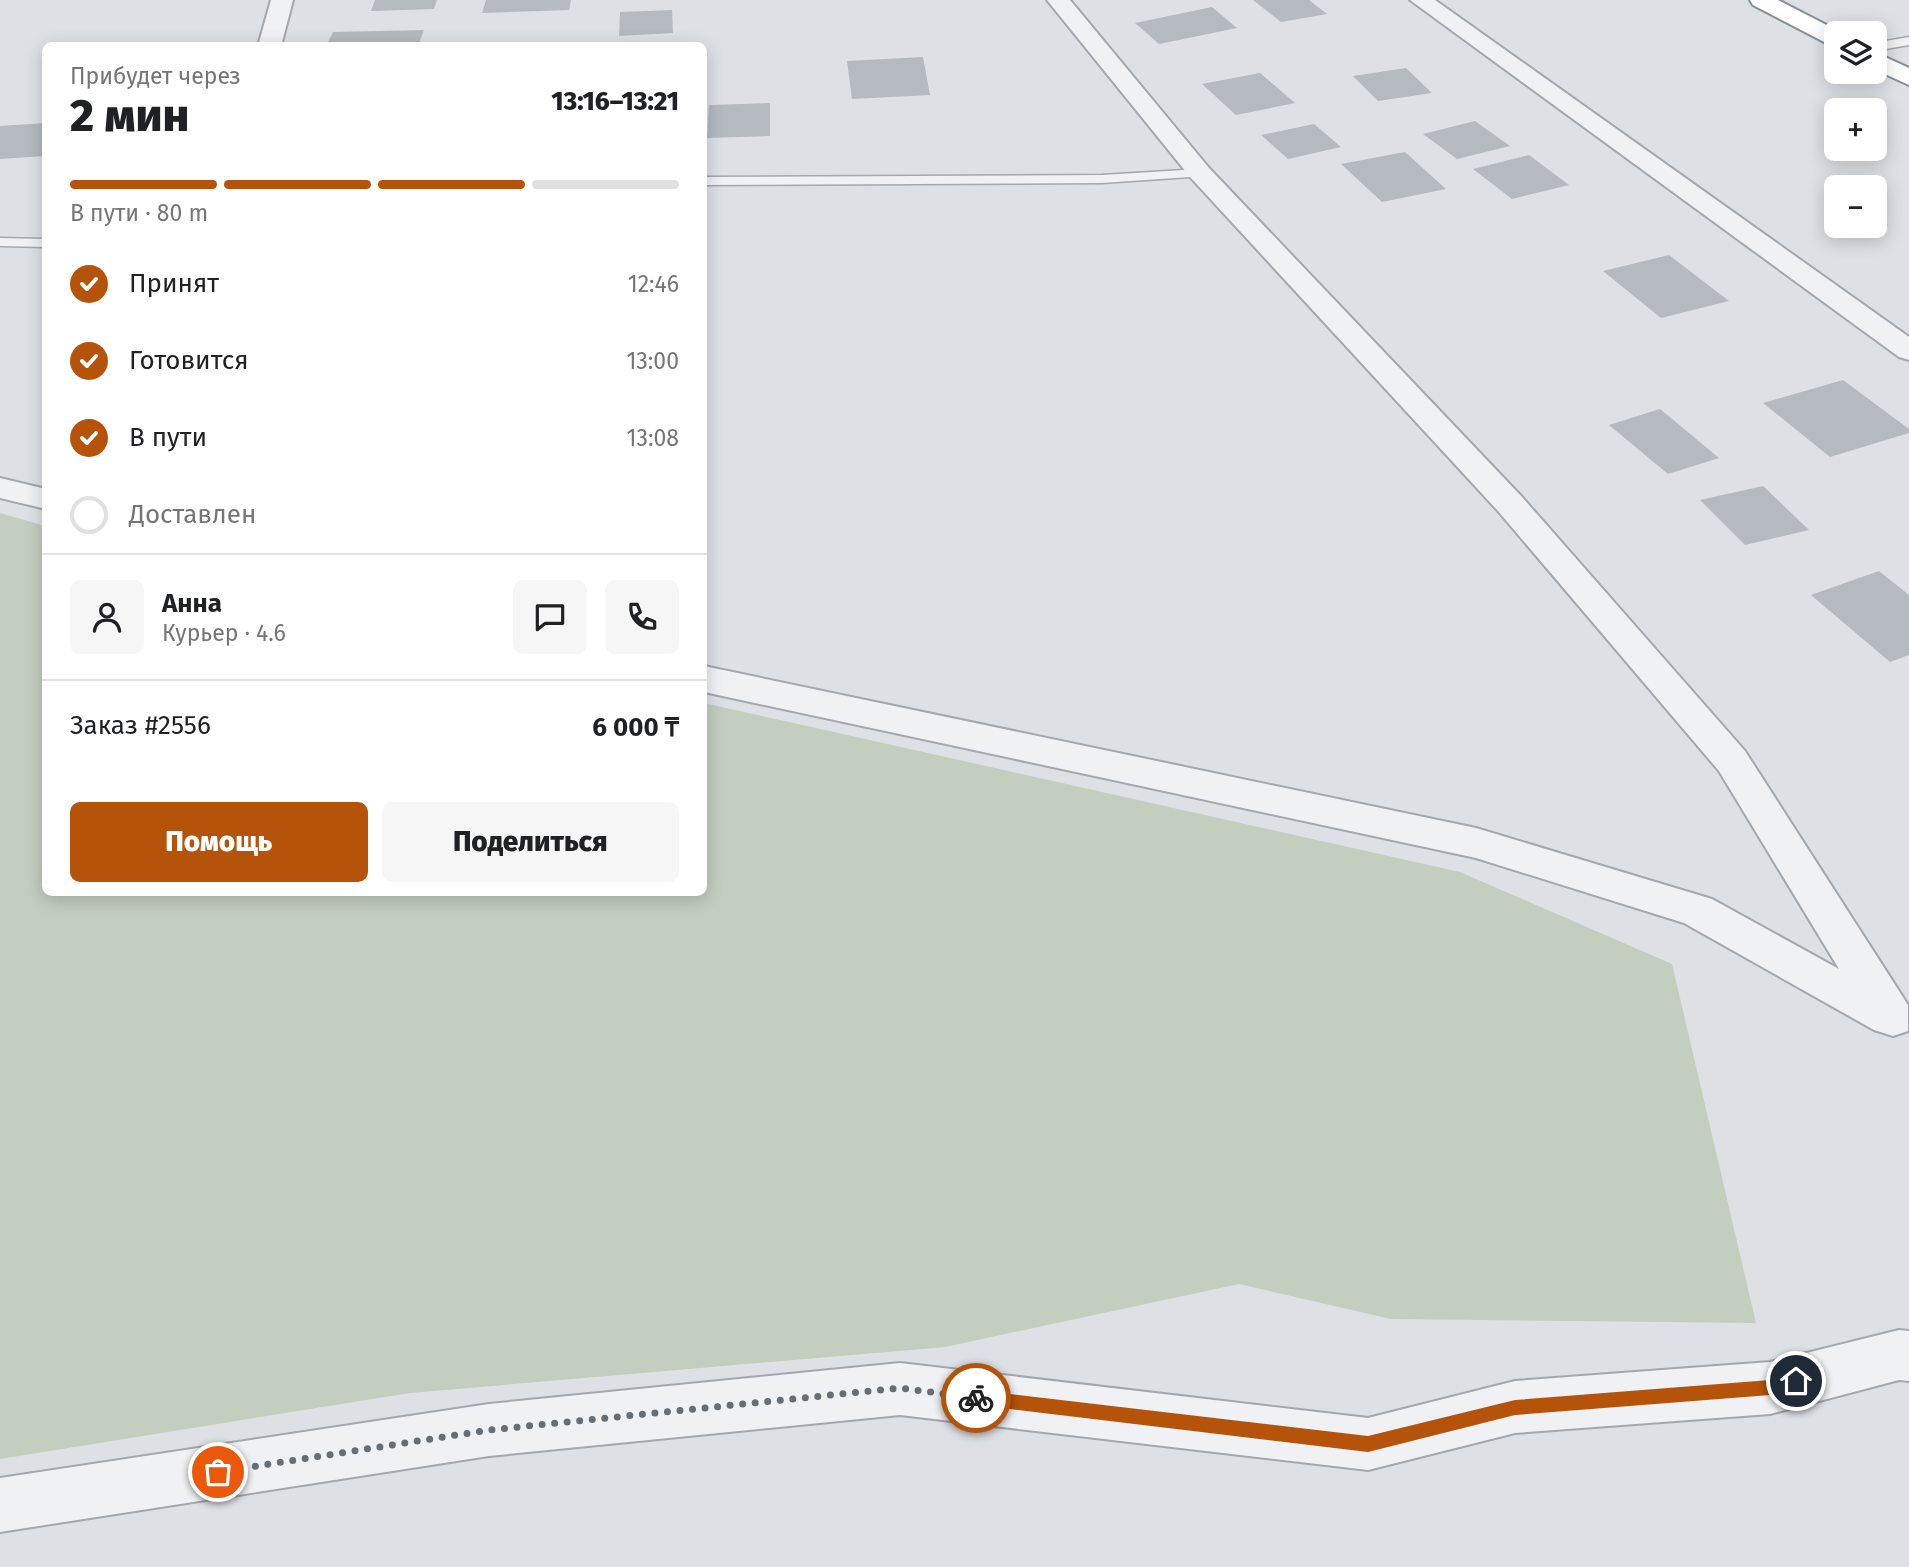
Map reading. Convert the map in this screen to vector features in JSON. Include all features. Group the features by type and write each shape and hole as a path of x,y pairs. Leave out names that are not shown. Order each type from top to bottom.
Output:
{"highway":[{"path":"1761,0 1824,33"},
{"path":"1887,66 1909,78"}],"street":[{"path":"270,42 282,0"},
{"path":"1058,0 1200,173 1510,504 1732,761 1901,1023"},
{"path":"1421,0 1909,351"},
{"path":"0,488 42,498"},
{"path":"707,680 1476,843 1698,911 1901,1023"},
{"path":"0,1505 489,1430 900,1388 1368,1444 1515,1408 1770,1388 1899,1355 1909,1356"}],"lane":[{"path":"1887,45 1909,41"},
{"path":"707,181 1102,179 1200,173"},
{"path":"0,242 42,243"}],"green space":[{"path":"0,513 42,525 42,896 707,896 707,704 1460,872 1672,964 1756,1323 1391,1319 1239,1284 945,1347 410,1393 0,1459"}],"building":[{"path":"375,0 437,0 434,9 371,11"},
{"path":"486,0 571,0 569,10 482,13"},
{"path":"1253,0 1309,0 1327,14 1281,22"},
{"path":"1212,7 1237,28 1159,44 1135,23"},
{"path":"672,10 673,33 619,36 620,12"},
{"path":"424,30 420,42 328,42 333,32"},
{"path":"923,57 930,95 852,99 847,61"},
{"path":"1406,68 1432,93 1378,101 1353,76"},
{"path":"1260,73 1295,103 1236,115 1202,84"},
{"path":"770,103 770,136 707,138 709,105"},
{"path":"1475,121 1510,146 1457,159 1423,134"},
{"path":"42,123 42,156 0,159 0,126"},
{"path":"1314,124 1341,147 1288,159 1261,135"},
{"path":"1405,152 1446,189 1382,202 1341,164"},
{"path":"1529,155 1569,185 1512,199 1473,169"},
{"path":"1669,255 1729,301 1661,318 1603,271"},
{"path":"1843,380 1909,429 1909,433 1830,457 1763,403"},
{"path":"1660,409 1719,458 1668,474 1609,425"},
{"path":"1763,486 1809,530 1745,545 1700,500"},
{"path":"1879,571 1909,595 1909,655 1890,662 1811,595"}],"way so far":[{"path":"218,1472 489,1430 900,1388 976,1398"}],"route":[{"path":"976,1398 1368,1444 1515,1408 1770,1388 1796,1381"}]}
